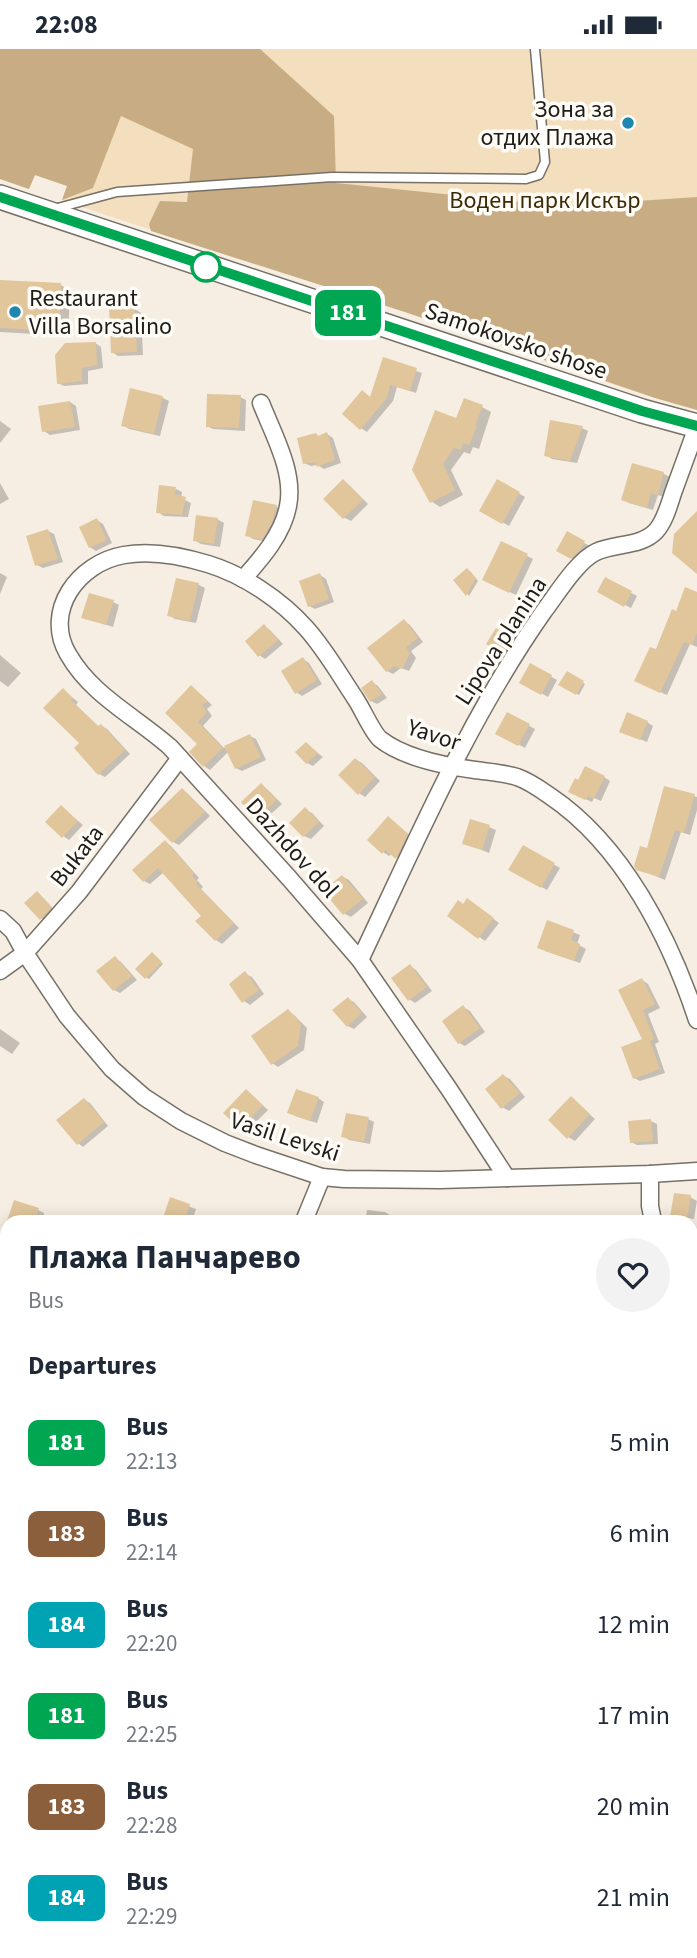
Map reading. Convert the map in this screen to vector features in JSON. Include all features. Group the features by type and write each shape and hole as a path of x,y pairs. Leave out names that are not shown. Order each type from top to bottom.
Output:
{"main road":[{"name":"Samokovsko shose","path":"0,197 697,427"}],"street":[{"path":"243,579 277,534 289,505 285,468 261,403"},
{"name":"Lipova planina","path":"360,960 452,767 509,663 571,575 593,553 648,538 656,531 667,512 697,427"},
{"name":"Yavor","path":"89,570 120,556 148,554 209,565 243,579 271,597 305,627 362,707 378,737 401,751 425,760 518,777 565,806 582,821 624,871 650,910 694,993 697,1020"},
{"name":"Dazhdov dol","path":"89,570 71,587 62,604 59,629 61,642 74,664 94,687 156,734 180,758 360,960 456,1098 507,1178"},
{"name":"Bukata","path":"0,971 25,953 79,892 180,758"},
{"name":"Vasil Levski","path":"0,919 13,931 67,1016 112,1069 144,1097 181,1121 225,1143 289,1167 322,1177 383,1180 697,1171"},
{"path":"650,1174 652,1215"},
{"path":"306,1215 322,1177"}],"lane":[{"path":"44,212 117,192 318,178 526,179 539,175 545,162 536,49"}],"green space":[{"name":"Воден парк Искър","path":"0,49 697,49 697,410 62,200 67,186 35,175 29,189 0,179"}],"shaded area":[{"name":"Воден парк Искър","path":"0,49 260,49 334,116 336,183 563,206 697,197 697,410 408,313 151,231 149,224 160,201 187,202 193,149 121,116 93,188 62,200 67,186 35,175 29,189 0,179"}],"building":[{"path":"0,280 61,283 59,331 0,328"},
{"path":"135,307 137,352 111,353 109,308"},
{"path":"96,342 97,365 82,368 82,381 57,384 55,355 65,343"},
{"path":"383,357 417,368 410,391 390,385 387,398 360,430 342,414 362,390 370,397"},
{"path":"130,388 163,396 154,434 121,426"},
{"path":"207,394 241,395 239,428 206,427"},
{"path":"464,398 483,405 477,426 469,445 463,443 461,450 454,448 443,464 455,490 430,503 412,470 435,410 456,418"},
{"path":"70,401 75,427 42,432 38,406"},
{"path":"550,420 583,426 570,461 544,456"},
{"path":"327,432 335,460 317,467 315,462 303,464 297,438 316,433 318,436"},
{"path":"632,463 664,472 658,495 651,493 647,508 621,500"},
{"path":"343,479 363,500 343,519 323,499"},
{"path":"497,479 520,492 502,524 479,511"},
{"path":"159,485 176,487 175,494 186,497 182,515 156,513"},
{"path":"253,500 277,505 272,522 262,540 245,536"},
{"path":"697,511 697,574 672,553 674,534"},
{"path":"196,515 218,518 214,544 193,541"},
{"path":"97,518 107,540 89,548 79,527"},
{"path":"48,529 58,559 35,566 26,536"},
{"path":"567,531 585,541 571,559 556,551"},
{"path":"501,541 528,554 509,593 482,580"},
{"path":"467,568 476,578 466,596 453,580"},
{"path":"320,573 329,599 308,607 299,581"},
{"path":"605,577 632,591 624,607 597,592"},
{"path":"176,578 199,583 190,621 167,616"},
{"path":"685,587 697,592 697,633 692,645 684,642 660,693 634,681 650,647 656,649 672,609 676,611"},
{"path":"89,593 114,600 106,625 81,618"},
{"path":"404,619 418,638 406,647 410,653 402,669 394,666 386,672 367,648"},
{"path":"264,624 278,640 258,657 245,641"},
{"path":"496,628 513,639 503,655 486,644"},
{"path":"303,657 317,680 295,694 281,671"},
{"path":"530,663 552,675 541,695 519,683"},
{"path":"567,671 584,681 576,695 558,685"},
{"path":"372,680 382,694 370,702 361,688"},
{"path":"191,685 208,701 202,705 207,712 198,722 223,748 203,767 189,752 197,744 165,713"},
{"path":"63,688 73,698 71,700 98,726 101,724 125,750 98,775 74,748 79,743 43,708"},
{"path":"507,712 530,724 518,746 495,734"},
{"path":"627,712 648,721 640,740 619,732"},
{"path":"250,734 261,757 235,769 224,746"},
{"path":"306,742 318,753 306,764 295,752"},
{"path":"355,758 375,777 358,795 338,775"},
{"path":"585,766 605,776 594,799 588,796 585,800 568,792"},
{"path":"261,783 277,800 256,819 241,802"},
{"path":"664,786 695,794 684,833 675,830 659,877 636,870 634,866 640,846 647,848"},
{"path":"182,788 205,812 172,843 149,820"},
{"path":"61,805 78,821 62,838 45,822"},
{"path":"305,807 319,822 303,837 289,823"},
{"path":"388,816 408,834 396,859 385,850 382,854 367,840"},
{"path":"470,819 490,825 482,850 462,844"},
{"path":"165,840 194,873 192,876 198,882 196,884 234,923 215,941 195,921 201,916 158,868 143,882 132,870"},
{"path":"523,845 555,863 541,888 508,870"},
{"path":"342,875 363,899 343,915 323,891"},
{"path":"37,891 52,907 40,920 24,903"},
{"path":"467,898 494,918 478,939 447,916 458,900 463,904"},
{"path":"547,920 574,930 571,940 580,944 574,961 537,948"},
{"path":"152,952 162,962 145,979 135,969"},
{"path":"115,956 132,976 113,991 96,971"},
{"path":"410,964 427,987 408,1001 391,978"},
{"path":"245,971 259,990 242,1003 229,984"},
{"path":"642,978 655,1004 643,1010 654,1039 650,1041 660,1069 633,1079 621,1047 642,1039 618,990"},
{"path":"348,997 362,1013 347,1027 332,1010"},
{"path":"463,1005 480,1028 458,1044 442,1021"},
{"path":"288,1009 301,1023 298,1046 271,1065 251,1036"},
{"path":"503,1074 520,1093 501,1109 485,1089"},
{"path":"246,1089 263,1105 240,1129 223,1113"},
{"path":"296,1089 319,1097 310,1121 287,1113"},
{"path":"571,1096 590,1114 567,1139 548,1120"},
{"path":"84,1098 104,1122 77,1145 56,1120"},
{"path":"346,1113 369,1117 364,1142 341,1137"},
{"path":"651,1119 653,1141 630,1143 628,1121"},
{"path":"674,1193 691,1195 688,1215 670,1215"},
{"path":"170,1197 190,1204 187,1215 164,1215"},
{"path":"14,1200 39,1208 37,1215 9,1215"}],"bus line":[{"name":"181","path":"0,197 642,411 697,426"}],"place":[{"name":"Зона за отдих Плажа","path":"628,123"},
{"name":"Restaurant Villa Borsalino","path":"15,312"}]}
